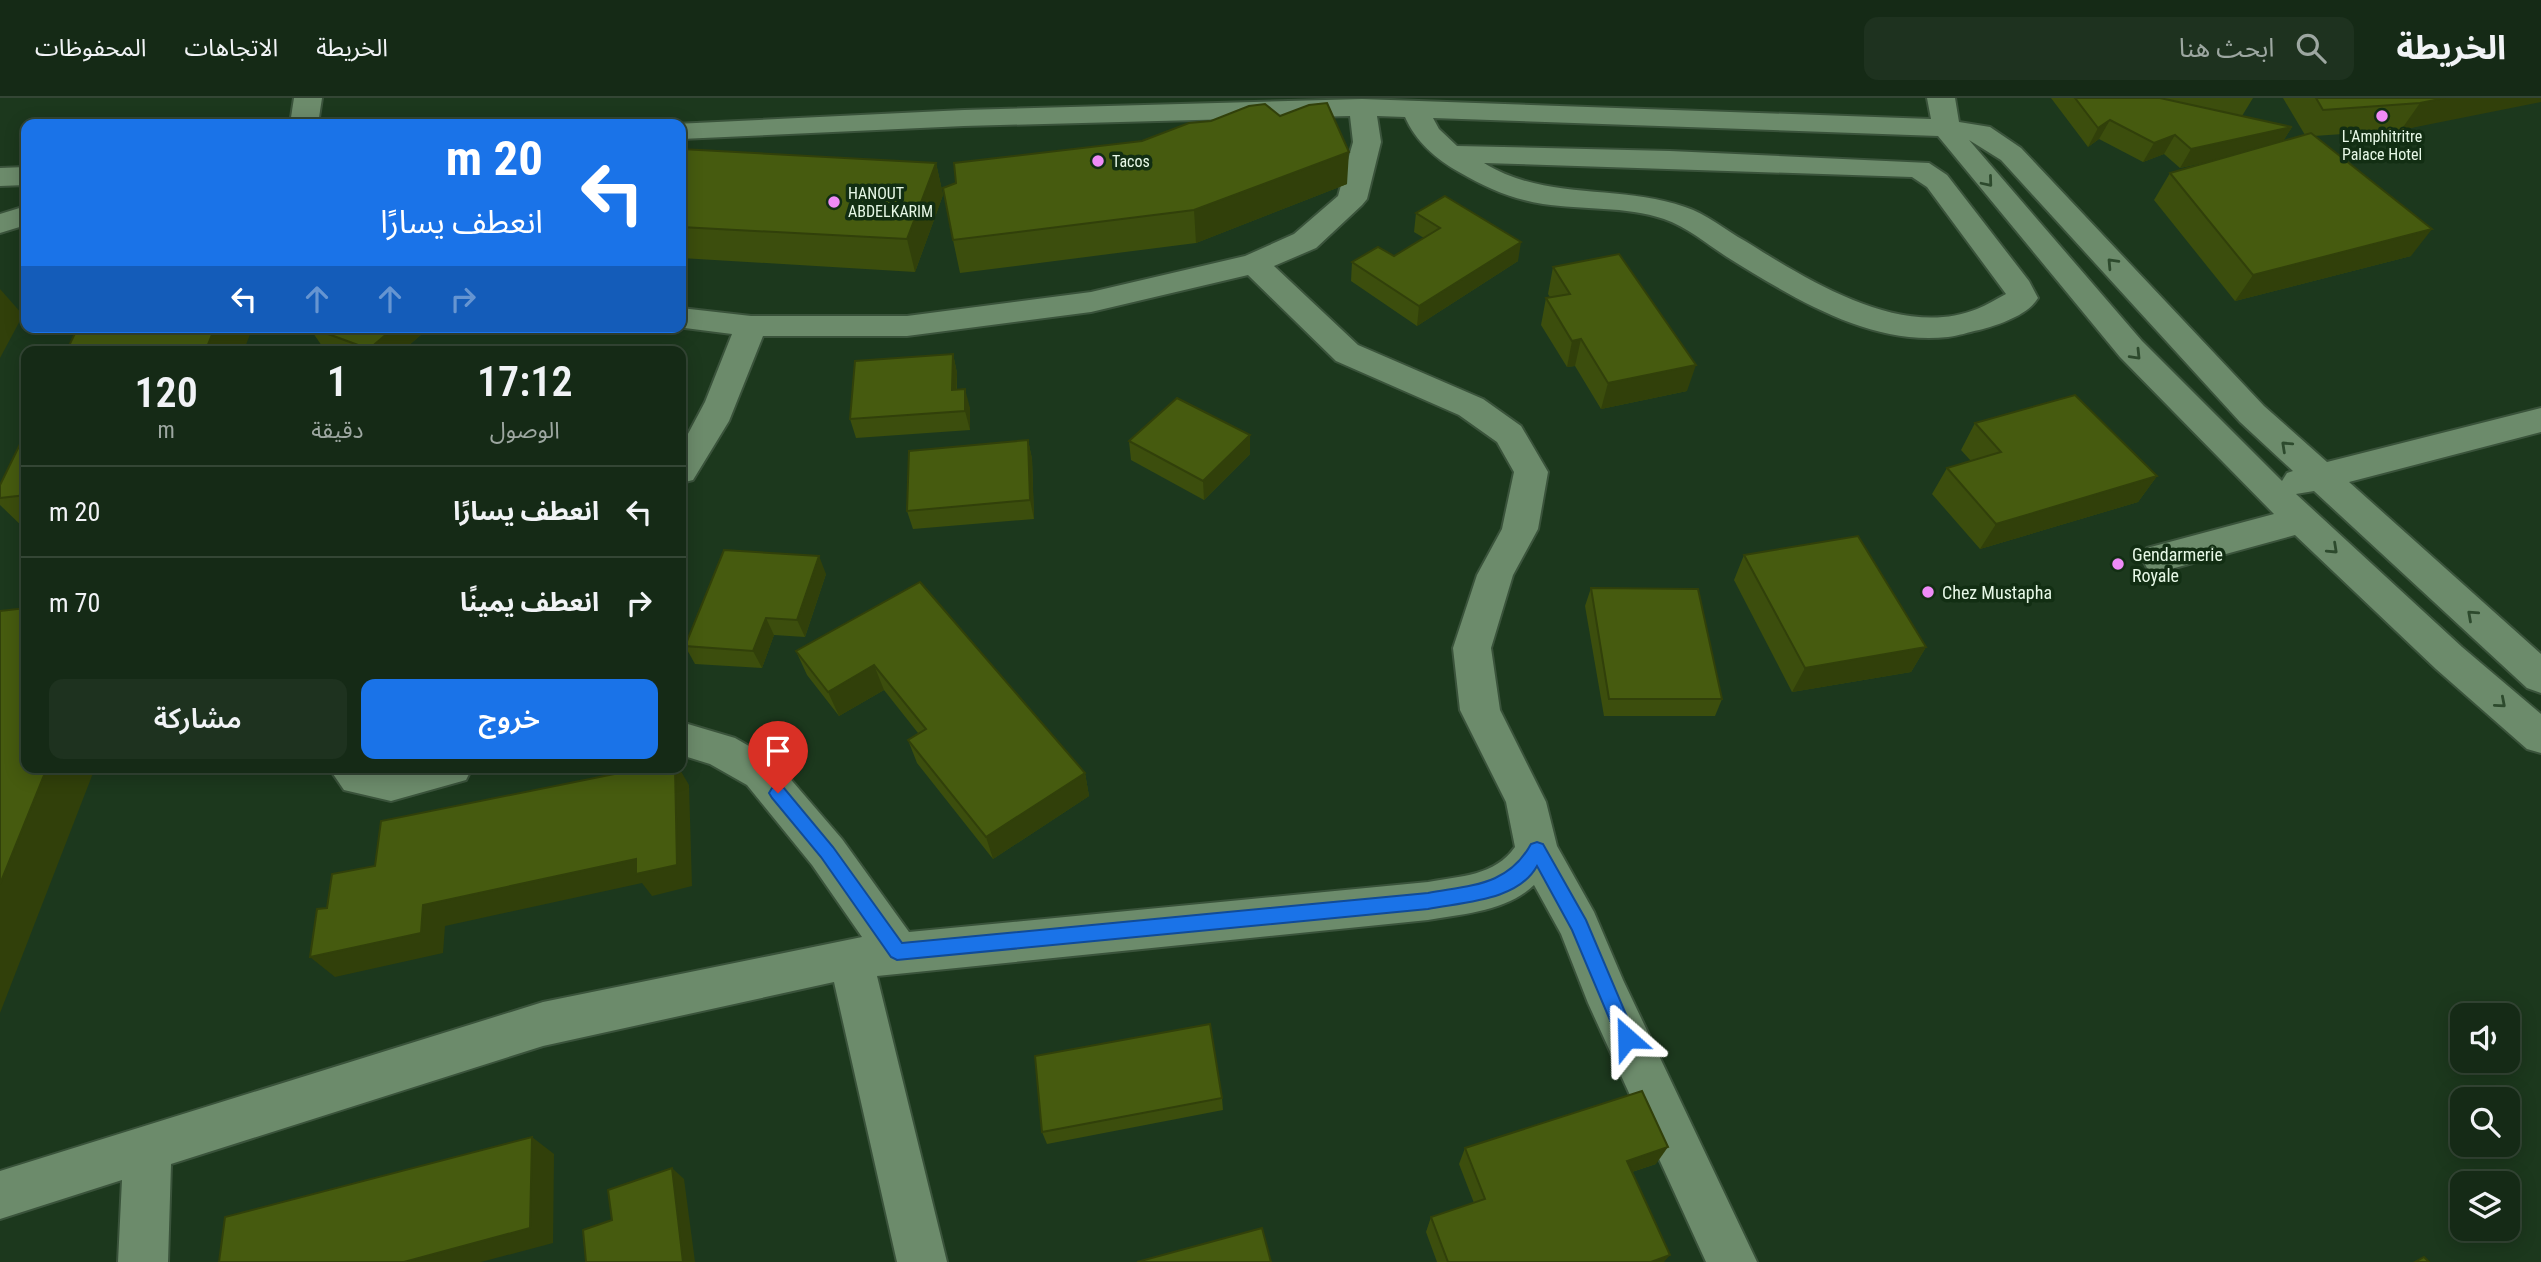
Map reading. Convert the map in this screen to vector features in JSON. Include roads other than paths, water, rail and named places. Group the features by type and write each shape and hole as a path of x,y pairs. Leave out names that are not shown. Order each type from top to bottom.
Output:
{"street":[{"path":"305,119 308,98"},
{"path":"686,131 1321,103 1416,111 1947,108 2011,154 2252,414 2541,677"},
{"path":"686,319 751,326 906,326 1091,302 1254,264 1305,241 1352,199 1367,142 1362,107"},
{"path":"1947,108 2026,226 2131,349 2270,490 2449,658 2541,737"},
{"path":"1416,111 1423,130 1450,155 1501,185 1534,192 1627,203 1676,213 1835,305 1881,322 1909,328 1951,328 2008,309 2023,299 2018,288 1937,181 1924,171 1906,166 1450,155"},
{"path":"0,177 21,176"},
{"path":"0,224 21,217"},
{"path":"1974,232 2026,226"},
{"path":"1254,264 1348,353 1471,407 1509,434 1531,472 1520,529 1495,575 1472,648 1480,710 1526,802 1537,850 1579,926 1604,988 1732,1262"},
{"path":"686,466 692,459 713,416 751,326"},
{"path":"2270,490 2541,420"},
{"path":"2160,558 2302,520"},
{"path":"686,739 722,750 761,773 827,852 897,951"},
{"path":"354,773 358,778 390,784 433,773"},
{"path":"0,1195 543,1024 851,958 897,951 1428,901 1503,886 1528,867 1537,850"},
{"path":"851,958 922,1262"},
{"path":"143,1262 148,1149"}],"place":[{"name":"L'Amphitritre Palace Hotel","path":"2382,116"},
{"name":"Tacos","path":"1098,161"},
{"name":"HANOUT ABDELKARIM","path":"834,202"},
{"name":"Gendarmerie Royale","path":"2118,564"},
{"name":"Chez Mustapha","path":"1928,592"}]}
